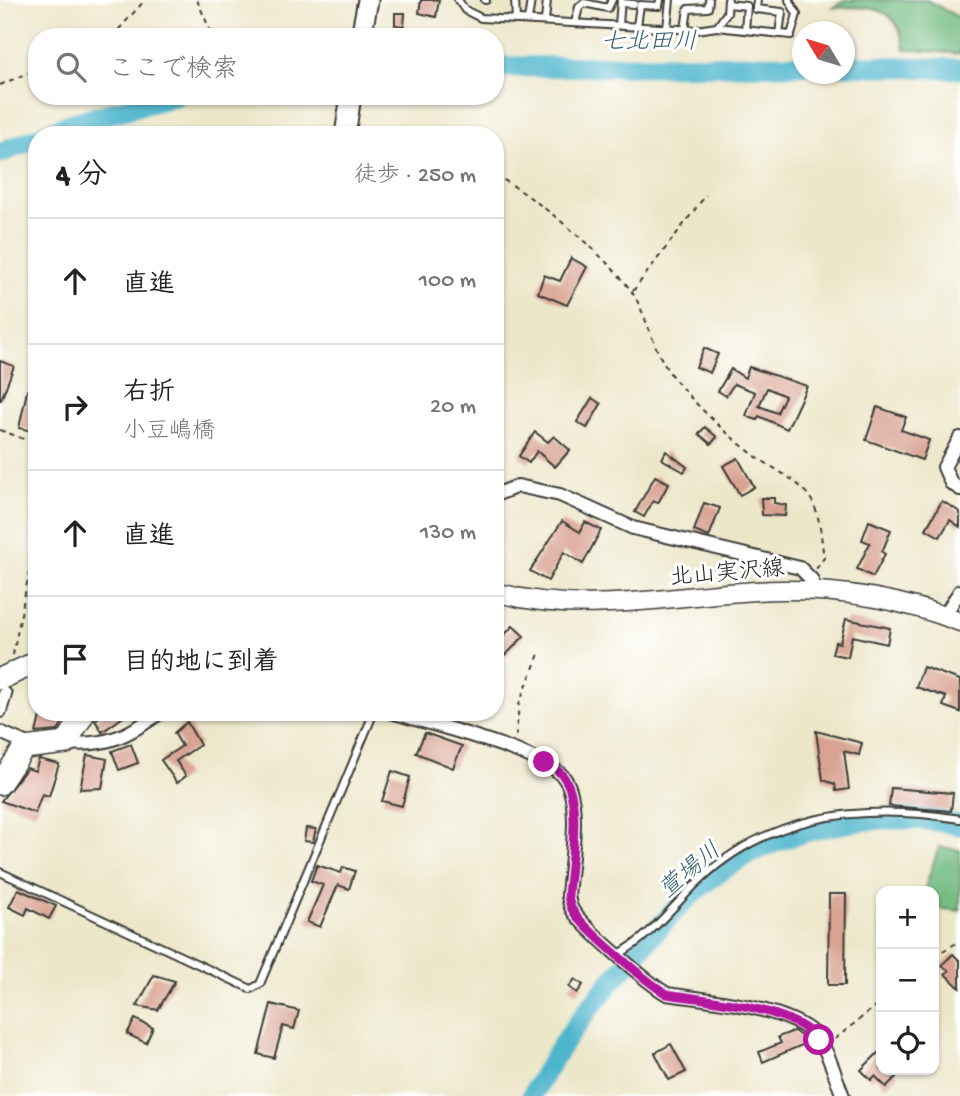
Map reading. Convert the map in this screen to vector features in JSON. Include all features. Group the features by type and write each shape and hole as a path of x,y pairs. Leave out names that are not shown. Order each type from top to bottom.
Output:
{"highway":[{"path":"0,784 19,754 33,746 60,746 66,743 79,721"}],"main road":[{"path":"363,28 368,0"},
{"path":"346,126 350,105"}],"street":[{"path":"960,438 944,467 951,483 960,489"},
{"path":"504,491 518,486 561,495 633,528 800,568 811,583"},
{"name":"北山実沢線","path":"504,594 551,603 587,606 637,604 811,583 906,604 952,619"},
{"path":"952,619 960,591"},
{"path":"0,711 15,676"},
{"path":"66,743 102,742 128,735 148,721"},
{"path":"419,721 544,762 565,779 573,813 568,896 571,909 652,986 667,994 778,1016 812,1032 843,1096"},
{"path":"0,732 33,746"}],"lane":[{"path":"458,0 465,10 481,18 685,29 717,27 791,35 797,14 789,0"},
{"path":"515,0 516,20"},
{"path":"528,20 531,0"},
{"path":"545,21 547,0"},
{"path":"575,23 579,7 584,2 608,8 612,0"},
{"path":"637,26 640,5 659,6 660,0"},
{"path":"685,29 688,9 708,8 709,0"},
{"path":"757,0 756,9 782,12 779,34"},
{"path":"619,25 621,1 634,4"},
{"path":"717,27 727,13 728,2 747,6 745,30"},
{"path":"667,28 669,3 678,7"},
{"path":"0,872 251,989 260,984 370,721"},
{"path":"621,956 719,864 763,836 789,826 839,814 902,811 960,819"}],"path":[{"path":"120,28 145,0"},
{"path":"197,0 209,28"},
{"path":"0,85 28,73"},
{"path":"504,182 597,251 632,292 651,338 674,380 713,420 754,455 794,481 812,501 820,526 824,558 811,583"},
{"path":"632,292 706,195"},
{"path":"0,430 28,441"},
{"path":"15,676 12,657 28,577"},
{"path":"514,751 519,704 539,654"},
{"path":"939,953 960,941"},
{"path":"822,1048 876,1006"}],"green space":[{"path":"844,0 927,0 960,18 960,54 904,49 901,35 890,16 871,8 833,8"},
{"path":"939,847 960,850 960,911 939,909 939,886 926,886"}],"building":[{"path":"421,0 439,0 436,17 419,13"},
{"path":"395,13 405,13 404,26 395,25"},
{"path":"571,258 587,267 567,305 538,293 544,275 560,281"},
{"path":"704,348 718,354 710,373 696,367"},
{"path":"0,361 14,366 1,400 0,400"},
{"path":"749,367 807,386 787,429 759,416 757,420 746,416 755,392 734,384 726,396 718,391 731,369 745,378","holes":["767,388 785,396 777,413 759,406"]},
{"path":"27,391 28,391 28,430 19,428"},
{"path":"592,398 601,404 587,428 577,422"},
{"path":"877,407 906,417 901,430 929,440 922,460 866,440"},
{"path":"705,427 717,437 711,444 699,434"},
{"path":"535,432 548,442 554,436 570,450 555,467 537,451 529,463 519,456"},
{"path":"666,451 687,467 684,472 662,459"},
{"path":"738,458 754,487 740,495 723,466"},
{"path":"655,476 669,483 658,503 653,501 644,517 635,512"},
{"path":"761,498 774,498 774,503 786,505 785,516 762,515"},
{"path":"942,501 960,512 960,527 950,520 940,537 926,529"},
{"path":"704,503 720,508 709,537 694,531"},
{"path":"562,521 580,532 585,522 601,530 583,564 564,552 548,581 530,571"},
{"path":"869,521 891,530 882,552 885,554 873,577 857,569 870,543 862,540"},
{"path":"846,619 890,628 887,644 852,636 848,657 832,654 835,642 840,643"},
{"path":"513,626 524,636 506,655 504,636"},
{"path":"923,667 960,680 960,712 943,706 946,697 916,687"},
{"path":"39,721 63,721 58,731 36,733"},
{"path":"96,721 117,721 102,732"},
{"path":"187,722 200,745 176,761 186,776 177,783 161,760 182,746 174,733"},
{"path":"816,731 862,743 859,755 844,751 849,789 836,791 835,784 823,780"},
{"path":"425,733 462,746 453,768 416,753"},
{"path":"131,744 138,763 119,770 112,751"},
{"path":"87,755 107,759 102,788 80,789"},
{"path":"39,759 59,764 49,796 42,794 35,813 1,801 27,768 35,771"},
{"path":"392,771 410,777 402,806 382,801"},
{"path":"891,788 953,793 951,811 889,806"},
{"path":"306,828 316,829 313,842 304,841"},
{"path":"317,865 341,873 343,867 355,871 349,889 338,885 320,927 307,922 323,885 311,881"},
{"path":"18,889 56,906 49,919 28,908 25,915 9,907"},
{"path":"829,894 846,894 845,985 828,985"},
{"path":"953,954 960,961 960,988 945,974 949,971 942,965"},
{"path":"154,975 175,981 158,1010 137,1006"},
{"path":"575,979 583,985 577,993 569,987"},
{"path":"271,1004 299,1011 294,1029 283,1026 274,1058 258,1054"},
{"path":"135,1019 153,1028 146,1043 127,1034"},
{"path":"794,1031 809,1042 763,1062 759,1052 781,1043 778,1037"},
{"path":"671,1044 686,1072 669,1080 655,1053"},
{"path":"876,1055 876,1075 898,1075 886,1087 875,1076 871,1080 861,1070"}],"waterway":[{"name":"七北田川","path":"504,67 792,65"},
{"name":"七北田川","path":"855,65 960,69"},
{"name":"七北田川","path":"66,126 141,105"},
{"name":"七北田川","path":"0,153 28,142"},
{"name":"萱場川","path":"532,1096 574,1028 645,943 699,888 738,860 798,834 830,826 896,819 960,825"}],"route":[{"path":"544,762 565,779 570,792 573,813 568,896 571,909 583,923 652,986 667,994 727,1003 778,1016 804,1027 819,1040"}]}
